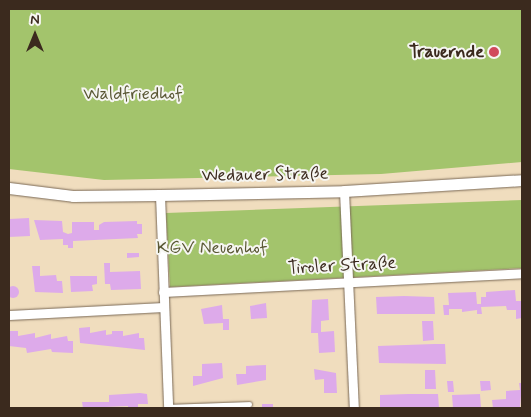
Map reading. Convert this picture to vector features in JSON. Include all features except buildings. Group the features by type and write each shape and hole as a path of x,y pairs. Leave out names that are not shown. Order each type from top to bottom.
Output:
{"street":[{"name":"Wedauer Straße","path":"9,188 73,196 160,195 344,191 522,180"},
{"path":"344,191 354,408"},
{"path":"160,195 168,408"},
{"name":"Tiroler Straße","path":"163,292 522,272"},
{"path":"9,315 164,307"}],"lane":[{"path":"168,408 249,404"}],"green space":[{"name":"Waldfriedhof","path":"9,9 522,9 522,162 381,174 104,180 9,169"},
{"name":"KGV Neuenhof","path":"522,200 522,268 170,287 166,213"}],"place":[{"name":"Trauernde","path":"494,52"}]}
